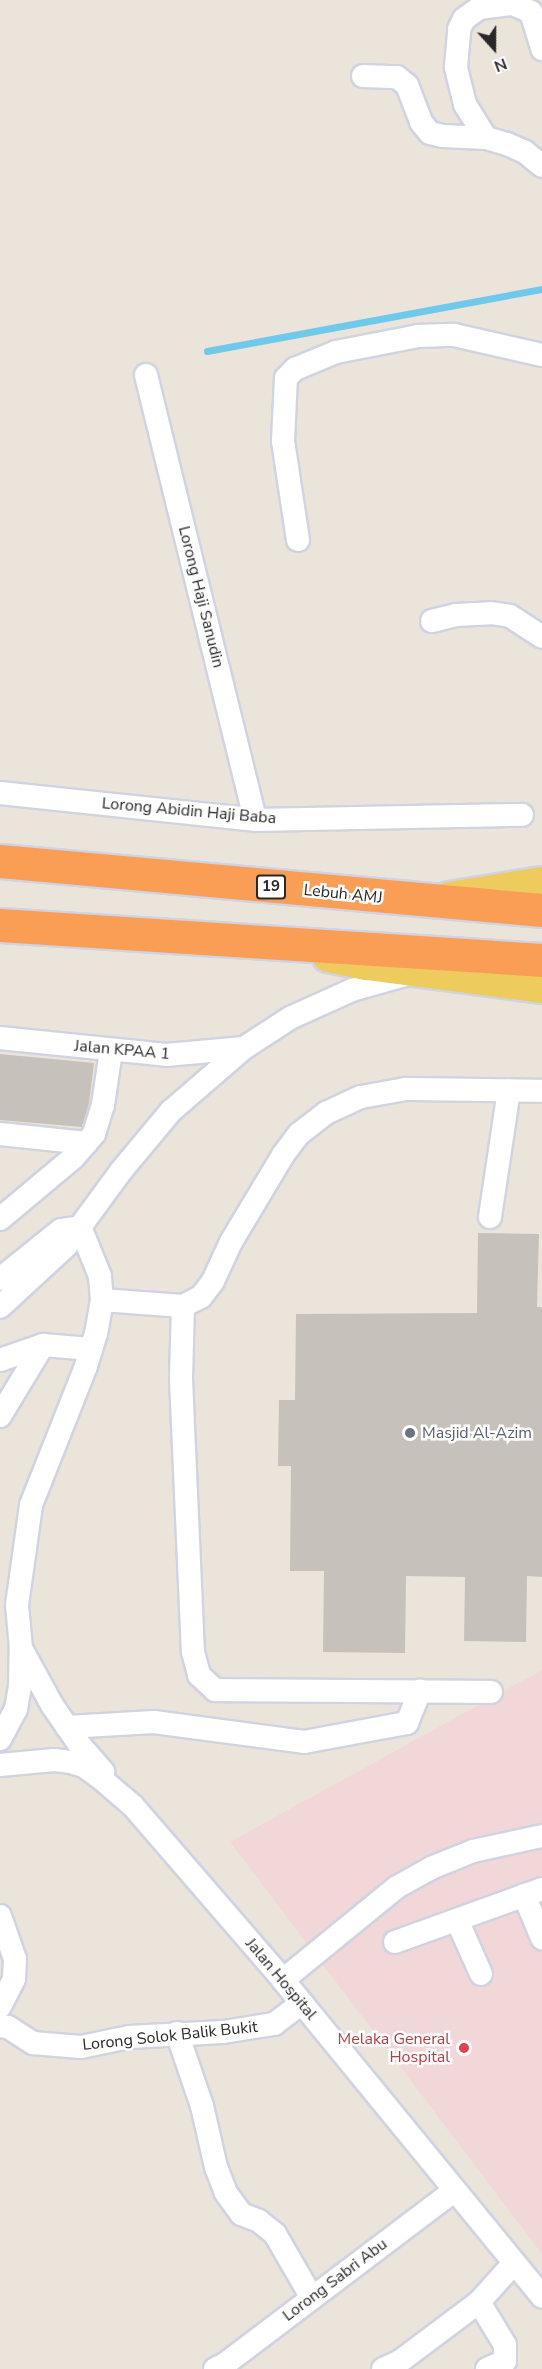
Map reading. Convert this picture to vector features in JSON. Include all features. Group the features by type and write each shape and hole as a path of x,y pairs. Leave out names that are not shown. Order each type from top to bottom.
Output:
{"highway":[{"name":"Lebuh AMJ","path":"0,861 426,902 542,910"},
{"path":"0,925 542,960"}],"main road":[{"path":"426,902 479,890 542,882"},
{"path":"254,942 367,965 542,988"}],"street":[{"path":"486,138 465,104 456,67 459,29 464,19 479,8 513,4 531,12 542,49"},
{"path":"363,76 397,77 406,85 421,122 430,132 443,136 486,138 525,152 542,166"},
{"path":"298,540 283,441 286,378 295,369 336,352 418,336 454,335 542,355"},
{"name":"Lorong Haji Sanudin","path":"146,375 255,820"},
{"path":"432,621 456,615 491,613 510,616 542,637"},
{"name":"Lorong Abidin Haji Baba","path":"0,793 255,820 522,815"},
{"path":"0,1307 66,1246 171,1111 244,1048 290,1018 352,990 415,972"},
{"name":"Jalan KPAA 1","path":"0,1038 166,1055 244,1048"},
{"path":"0,1220 73,1158 94,1134 103,1105 111,1051"},
{"path":"102,1300 183,1306 201,1297 213,1281 231,1242 283,1155 299,1134 326,1113 361,1097 405,1089 542,1090"},
{"path":"490,1217 509,1090"},
{"path":"0,1134 87,1143"},
{"path":"0,1279 61,1230 80,1227"},
{"path":"0,1738 16,1709 20,1687 21,1648 17,1605 31,1505 91,1349 102,1300 100,1276 80,1227"},
{"path":"183,1306 181,1391 193,1652 199,1675 215,1690 491,1692"},
{"path":"0,1360 43,1345 91,1349"},
{"path":"0,1416 43,1345"},
{"path":"21,1648 67,1727 133,1806"},
{"path":"0,1707 20,1687"},
{"path":"67,1727 154,1722 304,1742 407,1723 420,1690"},
{"name":"Jalan Hospital","path":"0,1766 54,1760 84,1766 133,1806 283,1980 542,2297"},
{"path":"283,1980 397,1887 431,1868 473,1851 542,1836"},
{"path":"395,1942 533,1892 542,1938"},
{"path":"0,1916 15,1959 14,1979 0,2007"},
{"path":"457,1920 481,1974"},
{"name":"Lorong Solok Balik Bukit","path":"0,2026 8,2027 33,2043 81,2047 129,2037 223,2032 274,2024 302,2003"},
{"path":"177,2033 201,2106 216,2167 226,2193 241,2214 259,2221 275,2234 312,2298"},
{"name":"Lorong Sabri Abu","path":"214,2369 225,2364 455,2190"},
{"path":"383,2369 399,2362 479,2302 514,2263"},
{"path":"479,2302 505,2345 505,2361 487,2369"}],"shaded area":[{"name":"Melaka General Hospital","path":"542,1670 542,2254 230,1842"}],"building":[{"path":"0,1054 94,1063 89,1103 82,1127 0,1120"},
{"name":"Masjid Al-Azim","path":"478,1233 539,1234 537,1307 542,1307 542,1577 527,1576 526,1642 464,1641 465,1577 406,1576 405,1653 323,1652 324,1571 290,1571 291,1466 278,1466 279,1400 295,1400 296,1314 477,1313"}],"waterway":[{"path":"207,351 542,289"}],"place":[{"name":"Masjid Al-Azim","path":"410,1433"},
{"name":"Melaka General Hospital","path":"464,2048"}]}
